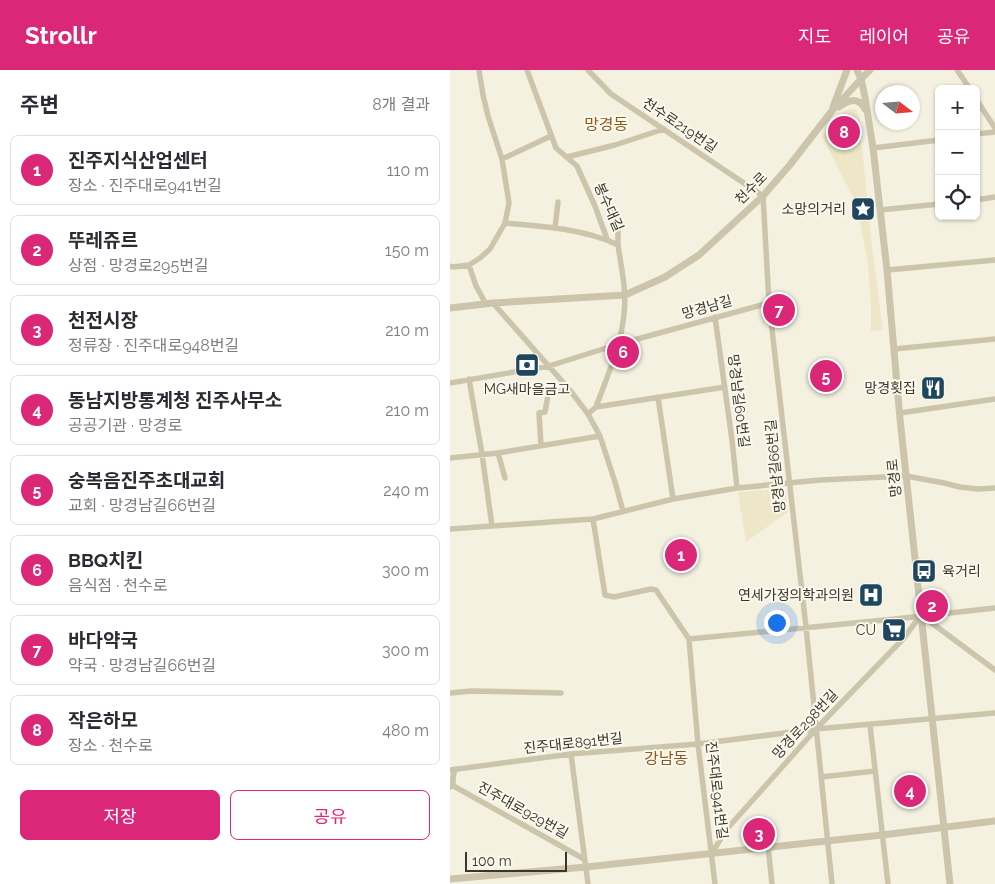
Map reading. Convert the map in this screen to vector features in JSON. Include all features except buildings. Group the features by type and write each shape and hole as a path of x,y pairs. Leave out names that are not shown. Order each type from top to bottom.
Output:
{"street":[{"path":"450,266 469,265 490,249 505,223 508,203 502,159 488,116 479,70"},
{"name":"봉수대길","path":"527,70 556,148 577,166 607,239 618,245 625,295"},
{"name":"천수로219번길","path":"588,70 611,94 763,196"},
{"path":"830,112 847,70"},
{"name":"망경로","path":"857,70 861,79 873,148 887,270 906,476 950,884"},
{"name":"천수로","path":"450,308 625,295 665,277 686,265 715,242 763,196 790,166 830,112 870,70"},
{"path":"958,70 967,85"},
{"path":"830,112 852,100 860,102 867,112"},
{"path":"980,105 995,128"},
{"path":"567,157 664,130"},
{"path":"980,134 995,132"},
{"path":"502,159 551,136"},
{"path":"873,148 935,140"},
{"path":"763,196 769,303"},
{"path":"980,199 995,197"},
{"path":"555,228 558,202"},
{"path":"880,210 935,204"},
{"path":"612,210 618,226 618,245"},
{"path":"505,223 555,228 607,239"},
{"path":"887,270 995,260"},
{"path":"469,265 476,286 490,304 528,342 588,414 600,436 623,511"},
{"path":"588,414 596,407 618,344 624,314 625,295"},
{"name":"망경남길","path":"450,383 549,366 618,344 769,303"},
{"name":"망경남길66번길","path":"769,303 806,627 832,884"},
{"name":"망경남길60번길","path":"716,317 737,488"},
{"path":"894,349 995,339"},
{"path":"469,379 492,526"},
{"path":"596,407 725,387"},
{"path":"541,446 539,413 545,412 548,396 569,389"},
{"path":"658,398 672,499"},
{"path":"900,413 995,399"},
{"path":"450,458 498,453 600,436"},
{"path":"498,453 505,478"},
{"path":"450,529 593,518 672,499 737,488 790,483 906,476 960,487 995,488"},
{"name":"진주대로941번길","path":"593,518 605,595 614,597 652,589 656,590 689,639 698,744 715,884"},
{"path":"689,639 995,608"},
{"path":"921,615 995,670"},
{"name":"망경로298번길","path":"712,853 726,830 816,729 903,639 921,615"},
{"path":"450,693 472,691 561,693"},
{"name":"진주대로891번길","path":"453,770 571,754 698,744 816,729 995,714"},
{"path":"870,725 888,884"},
{"path":"571,754 588,884"},
{"path":"451,785 453,770"},
{"path":"821,777 875,771"},
{"name":"진주대로929번길","path":"451,785 585,863"},
{"path":"450,879 476,881 585,863 712,853 995,821"},
{"path":"768,846 772,884"}],"shaded area":[{"name":"소망의거리","path":"853,108 859,116 872,247 883,330 871,331 868,264 860,222 853,197 822,136 846,110"},
{"path":"785,489 788,512 746,542 738,492"}],"place":[{"name":"작은하모","path":"844,132"},
{"name":"소망의거리","path":"863,209"},
{"name":"바다약국","path":"779,310"},
{"name":"BBQ치킨","path":"623,352"},
{"name":"MG새마을금고","path":"527,365"},
{"name":"숭복음진주초대교회","path":"826,376"},
{"name":"망경횟집","path":"933,388"},
{"name":"진주지식산업센터","path":"681,555"},
{"name":"육거리","path":"924,571"},
{"name":"연세가정의학과의원","path":"871,595"},
{"name":"뚜레쥬르","path":"932,606"},
{"name":"CU","path":"894,630"},
{"name":"동남지방통계청 진주사무소","path":"910,791"},
{"name":"천전시장","path":"759,834"}],"district":[{"name":"망경동","path":"606,124"},
{"name":"강남동","path":"666,758"}]}
